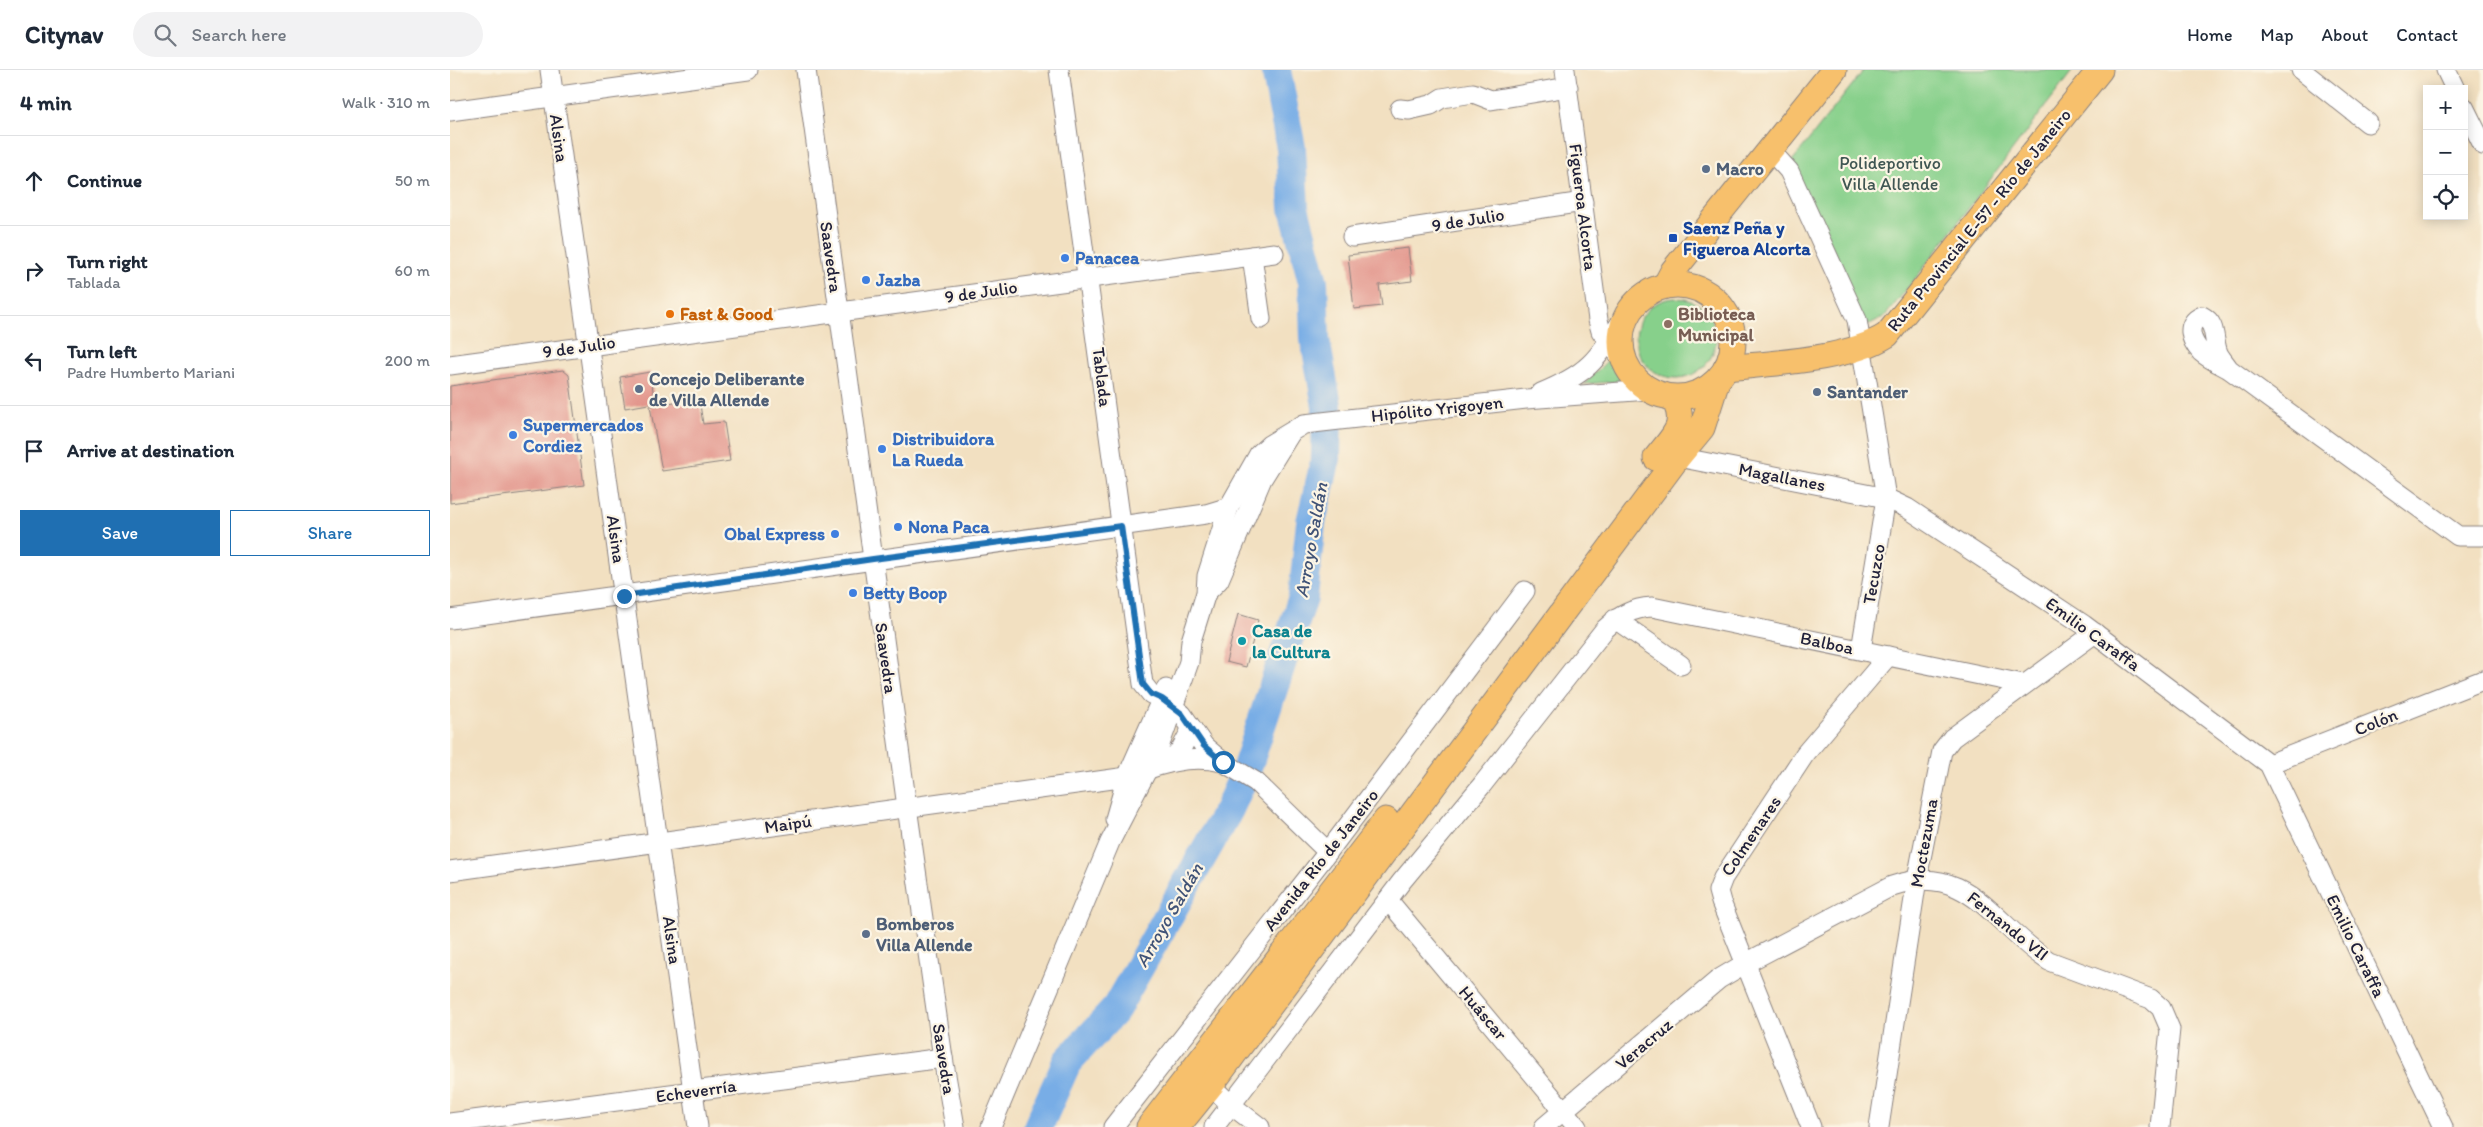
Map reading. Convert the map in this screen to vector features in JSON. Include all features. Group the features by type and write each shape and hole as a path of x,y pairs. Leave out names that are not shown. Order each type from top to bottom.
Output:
{"main road":[{"path":"1665,286 1673,271 1834,70"},
{"name":"Ruta Provincial E-57 - Río de Janeiro","path":"1722,375 1807,359 1862,347 1878,341 1898,324 2100,70"},
{"path":"1149,1127 1203,1078 1678,456 1702,428 1731,356 1732,329 1727,316 1716,301 1701,290 1683,285 1665,286 1648,292 1635,303 1623,319 1619,340 1625,363 1635,378 1649,390 1673,398 1689,396 1704,391 1722,375"},
{"path":"1177,1127 1203,1078 1343,878 1677,430 1681,415 1673,398"}],"street":[{"name":"Alsina","path":"550,70 698,1127"},
{"path":"450,111 748,70"},
{"name":"Saavedra","path":"806,70 907,807 943,1058 955,1127"},
{"name":"Tablada","path":"1059,70 1089,278 1143,684 1151,694 1168,703"},
{"path":"2301,70 2368,123"},
{"path":"2446,70 2453,85"},
{"path":"1400,109 1409,110 1431,104 1442,98 1473,93 1491,100 1567,78"},
{"name":"Figueroa Alcorta","path":"1567,78 1598,320 1608,342 1625,363"},
{"path":"2468,115 2483,145"},
{"path":"1770,150 1789,171 1857,320 1886,498"},
{"name":"9 de Julio","path":"1352,237 1583,202"},
{"name":"9 de Julio","path":"450,365 1274,253"},
{"path":"1252,256 1261,319"},
{"name":"Hipólito Yrigoyen","path":"1526,399 1575,377 1589,367 1623,319"},
{"path":"2229,369 2458,536 2483,536"},
{"name":"Hipólito Yrigoyen","path":"1298,428 1348,419 1526,399 1649,390"},
{"path":"991,1127 1110,842 1150,768 1168,703 1178,657 1191,641 1206,593 1207,576 1229,507 1259,454 1298,428"},
{"path":"1206,593 1219,580 1262,479 1298,428"},
{"name":"Magallanes","path":"1678,456 1886,498"},
{"name":"Emilio Caraffa","path":"1886,498 1922,516 2095,633 2269,764 2443,1127"},
{"name":"Tecuzco","path":"1861,650 1886,498"},
{"path":"450,619 1206,514 1229,507"},
{"name":"Avenida Río de Janeiro","path":"1113,1127 1328,852 1525,591"},
{"name":"Balboa","path":"1623,615 1652,607 2023,684"},
{"path":"1214,1127 1388,900 1482,786 1605,629 1623,615 1681,664"},
{"name":"Moctezuma","path":"1879,1127 1917,879 1939,762 1946,745 2023,684 2095,633"},
{"name":"Colmenares","path":"1810,1127 1720,902 1718,891 1720,883 1805,754 1888,656"},
{"name":"Colón","path":"2269,764 2483,680"},
{"path":"1168,703 1192,728 1204,746 1223,762 1256,782 1328,852"},
{"path":"1110,842 1127,777 1144,742 1168,703"},
{"path":"1168,763 1176,757 1192,728"},
{"path":"1144,742 1150,768"},
{"name":"Maipú","path":"450,871 1127,777 1168,763 1202,758 1223,762"},
{"name":"Fernando VII","path":"1746,963 1892,886 1917,879 1933,880 1963,889 2034,951 2049,961 2152,999 2162,1008 2170,1029 2160,1127"},
{"name":"Huáscar","path":"1388,900 1577,1127"},
{"name":"Veracruz","path":"1544,1127 1719,980 1746,963"},
{"name":"Echeverría","path":"450,1123 943,1058"},
{"path":"1203,1078 1260,1127"}],"green space":[{"name":"Polideportivo Villa Allende","path":"1864,70 2073,70 1919,274 1885,316 1864,327 1789,165"},
{"path":"1676,298 1691,301 1704,310 1713,323 1716,338 1713,353 1704,366 1691,375 1676,378 1661,375 1648,366 1639,353 1636,338 1639,323 1648,310 1661,301"},
{"path":"1609,359 1622,381 1584,384"}],"building":[{"path":"1408,248 1412,281 1379,285 1382,306 1354,309 1348,255"},
{"name":"Supermercados Cordiez","path":"563,370 569,375 584,485 450,503 450,386"},
{"path":"650,372 655,403 625,408 620,377"},
{"path":"699,398 703,424 724,422 730,461 662,471 650,406"},
{"name":"Casa de la Cultura","path":"1238,614 1258,620 1246,667 1226,662"}],"waterway":[{"name":"Arroyo Saldán","path":"1038,1127 1067,1062 1115,1010 1229,809 1246,771 1303,597 1311,522 1326,458 1327,406 1315,339 1313,282 1294,208 1291,148 1276,70"}],"place":[{"name":"Macro","path":"1706,169"},
{"name":"Saenz Peña y Figueroa Alcorta","path":"1673,238"},
{"name":"Panacea","path":"1065,258"},
{"name":"Jazba","path":"866,280"},
{"name":"Fast & Good","path":"670,314"},
{"name":"Biblioteca Municipal","path":"1668,324"},
{"name":"Concejo Deliberante de Villa Allende","path":"639,389"},
{"name":"Santander","path":"1817,392"},
{"name":"Supermercados Cordiez","path":"513,435"},
{"name":"Distribuidora La Rueda","path":"882,449"},
{"name":"Nona Paca","path":"898,527"},
{"name":"Obal Express","path":"835,534"},
{"name":"Betty Boop","path":"853,593"},
{"name":"Casa de la Cultura","path":"1242,641"},
{"name":"Bomberos Villa Allende","path":"866,934"}],"route":[{"path":"624,596 873,559 1121,526 1143,684 1151,694 1162,699 1182,714 1204,746 1223,762"}]}
